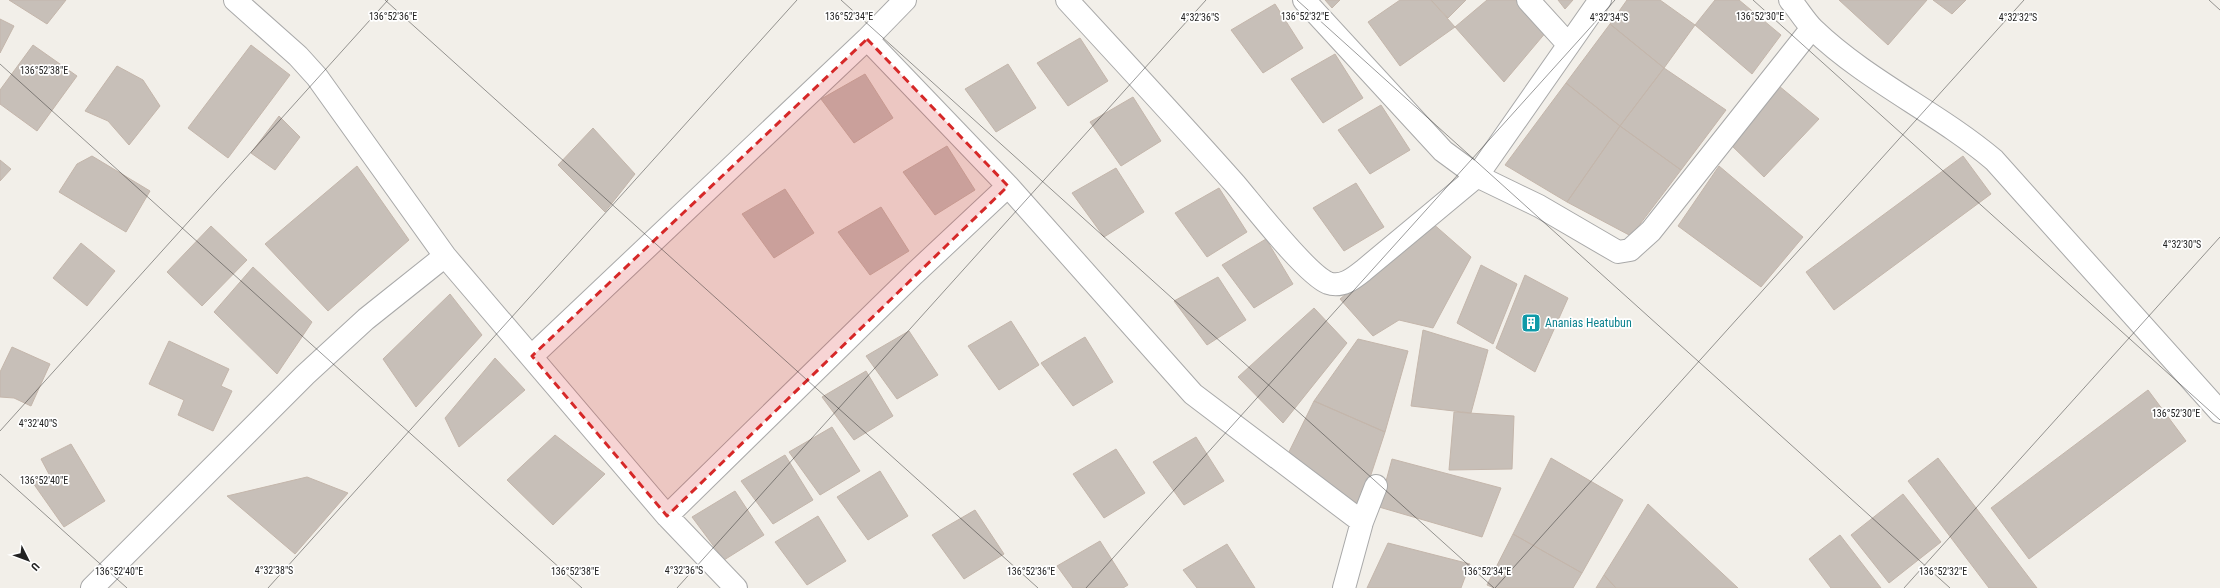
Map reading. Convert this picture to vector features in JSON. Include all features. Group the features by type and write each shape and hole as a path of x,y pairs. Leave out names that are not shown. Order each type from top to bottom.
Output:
{"street":[{"path":"235,0 298,56 317,77 445,256 532,356 667,516 736,588"},
{"path":"532,356 867,39 905,0"},
{"path":"1067,0 1235,184 1292,251 1318,276 1329,283 1340,284 1349,281 1364,270 1477,176 1600,0"},
{"path":"1304,0 1443,151 1477,176 1540,206 1618,252 1630,250 1651,231 1812,28"},
{"path":"1528,0 1568,44"},
{"path":"1790,0 1812,28 1848,59 1971,140 1994,160 2220,412"},
{"path":"867,39 1008,186 1193,394 1362,522"},
{"path":"667,516 914,274 1008,186"},
{"path":"92,588 305,375 366,319 445,256"},
{"path":"1344,588 1362,522 1376,486"}],"highlighted area":[{"path":"867,39 1008,186 667,516 532,356"}],"building":[{"path":"9,0 66,0 47,24"},
{"path":"1325,0 1340,0 1332,8"},
{"path":"1400,0 1431,0 1455,27 1400,66 1368,22"},
{"path":"1431,0 1466,0 1448,18"},
{"path":"1487,0 1517,0 1547,31 1504,82 1455,27"},
{"path":"1558,0 1573,0 1565,9"},
{"path":"1627,0 1660,0 1695,25 1664,68 1610,24"},
{"path":"1715,0 1739,0 1781,35 1752,74 1695,25"},
{"path":"1839,0 1927,0 1888,45"},
{"path":"1933,0 1966,0 1952,14"},
{"path":"1275,4 1303,48 1263,73 1231,30"},
{"path":"0,19 14,26 0,53"},
{"path":"1610,24 1664,68 1620,126 1566,83"},
{"path":"1080,38 1108,81 1068,106 1037,63"},
{"path":"33,45 77,76 37,131 0,104 0,90"},
{"path":"251,45 290,75 228,158 188,128"},
{"path":"1335,54 1363,98 1323,123 1291,79"},
{"path":"1008,64 1036,108 996,132 965,89"},
{"path":"117,66 143,80 160,106 129,145 108,121 85,111"},
{"path":"1664,68 1726,110 1681,170 1620,126"},
{"path":"865,74 893,118 854,143 821,99"},
{"path":"1566,83 1620,126 1567,202 1505,165"},
{"path":"1779,86 1819,119 1764,177 1731,145"},
{"path":"1133,97 1161,141 1121,166 1090,122"},
{"path":"1381,105 1410,150 1370,174 1338,130"},
{"path":"279,116 300,137 275,170 251,153"},
{"path":"1620,126 1681,170 1631,236 1567,202"},
{"path":"593,128 635,174 605,212 558,165"},
{"path":"947,146 975,190 935,215 903,172"},
{"path":"92,156 150,191 126,232 59,192 77,164"},
{"path":"1963,156 1991,194 1834,310 1806,272"},
{"path":"0,160 11,169 0,181"},
{"path":"357,166 409,240 328,311 265,244"},
{"path":"1719,166 1803,237 1761,287 1678,226"},
{"path":"1116,168 1144,212 1104,237 1072,193"},
{"path":"1356,183 1384,227 1344,251 1313,208"},
{"path":"1219,188 1247,232 1207,257 1175,213"},
{"path":"785,189 814,233 774,258 742,214"},
{"path":"881,207 909,251 870,275 838,232"},
{"path":"1431,222 1471,257 1433,328 1399,320 1373,336 1340,299"},
{"path":"211,226 247,260 202,306 167,272"},
{"path":"1266,239 1293,284 1254,308 1222,265"},
{"path":"81,243 115,271 87,306 53,278"},
{"path":"1481,265 1517,284 1493,344 1457,323"},
{"path":"253,267 312,322 277,374 214,312"},
{"name":"Ananias Heatubun","path":"1525,275 1568,298 1535,372 1496,348"},
{"path":"1218,277 1246,320 1207,345 1174,301"},
{"path":"450,294 482,335 416,407 383,359"},
{"path":"1314,308 1347,343 1283,423 1238,377"},
{"path":"1011,321 1039,365 999,390 968,346"},
{"path":"1423,330 1488,350 1471,413 1411,406"},
{"path":"909,331 938,375 897,399 866,356"},
{"path":"1085,337 1113,382 1073,406 1041,363"},
{"path":"1358,339 1408,351 1385,432 1314,401"},
{"path":"169,341 229,369 221,386 232,391 213,431 178,415 184,400 149,384"},
{"path":"12,347 50,364 31,406 14,398 0,397 0,372"},
{"path":"495,358 525,390 459,447 445,418"},
{"path":"866,371 893,416 854,440 822,397"},
{"path":"2148,390 2186,441 2029,559 1991,508"},
{"path":"1314,401 1385,432 1360,508 1285,460"},
{"path":"1454,412 1514,416 1512,469 1449,470"},
{"path":"832,427 860,471 820,495 789,452"},
{"path":"555,435 605,474 553,525 507,480"},
{"path":"1196,437 1224,481 1184,505 1153,462"},
{"path":"71,444 105,501 64,527 33,483 50,476 41,459"},
{"path":"1116,449 1145,493 1104,518 1073,474"},
{"path":"785,455 813,500 773,524 741,481"},
{"path":"1551,458 1623,500 1582,573 1513,534"},
{"path":"1938,458 2037,588 1989,588 1908,481"},
{"path":"1392,459 1501,488 1482,537 1379,507"},
{"path":"880,471 908,516 868,540 837,497"},
{"path":"307,477 348,493 295,554 227,496"},
{"path":"735,491 764,535 724,560 692,517"},
{"path":"1903,494 1941,542 1889,583 1851,535"},
{"path":"1648,504 1738,588 1616,588 1604,575"},
{"path":"975,510 1004,554 964,579 932,535"},
{"path":"818,516 846,561 807,585 775,542"},
{"path":"1513,534 1582,573 1573,588 1494,588 1487,585"},
{"path":"1840,535 1881,588 1831,588 1809,559"},
{"path":"1100,541 1128,585 1123,588 1073,588 1057,566"},
{"path":"1388,543 1470,564 1461,588 1367,588"},
{"path":"1227,544 1255,588 1197,588 1183,570"},
{"path":"1604,575 1616,588 1596,588"}],"place":[{"name":"Ananias Heatubun","path":"1531,323"}]}
